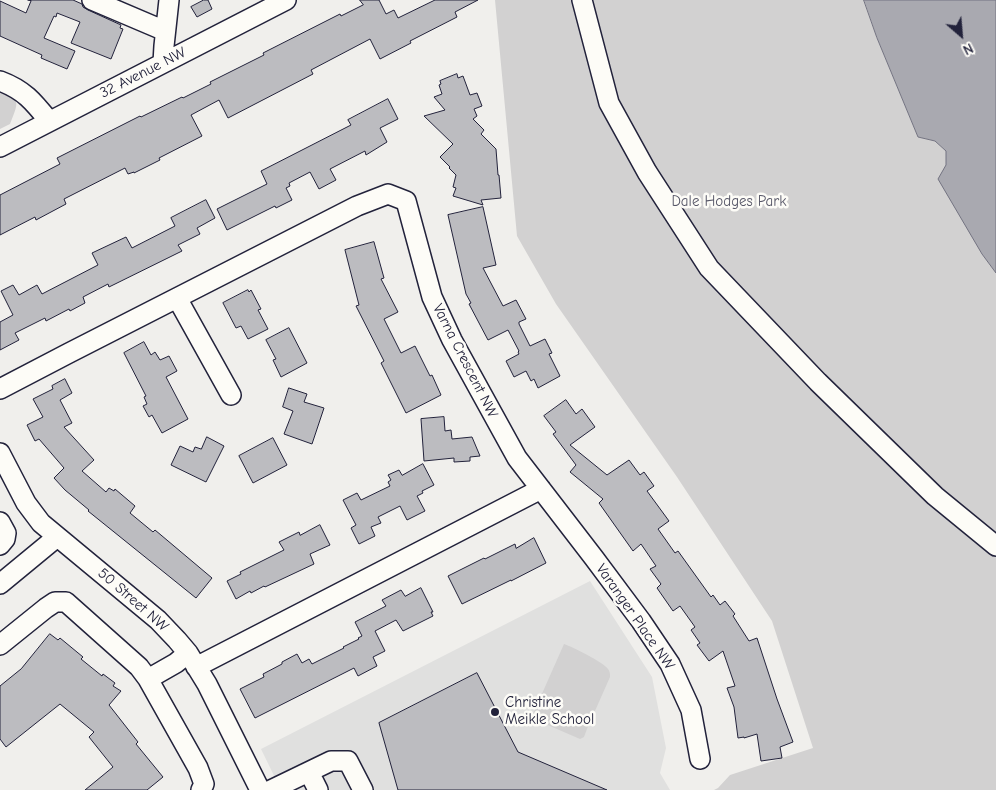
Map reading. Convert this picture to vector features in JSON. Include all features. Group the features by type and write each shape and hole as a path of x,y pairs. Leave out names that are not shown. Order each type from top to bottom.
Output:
{"street":[{"path":"92,0 165,31"},
{"path":"163,63 169,0"},
{"name":"32 Avenue NW","path":"0,147 286,0"},
{"path":"582,0 609,103 647,172 709,268 824,389 935,496 996,546"},
{"path":"0,81 13,86 29,97 49,122"},
{"name":"Varna Crescent NW","path":"0,389 357,206 388,194 406,201 432,296 452,340 517,458 541,489"},
{"path":"177,298 231,395"},
{"name":"50 Street NW","path":"0,453 26,503 41,523 158,620 192,660 207,684 260,790"},
{"path":"148,679 176,663 192,660 541,489"},
{"name":"Varanger Place NW","path":"541,489 641,621 670,664 691,710 700,759"},
{"path":"0,522 6,533 5,539 0,545"},
{"path":"0,584 57,538"},
{"path":"0,645 55,602 66,602 139,667 148,679 198,768 204,784 201,790"},
{"path":"271,790 331,762 348,761 363,790"},
{"path":"309,772 318,790"}],"shaded area":[{"path":"864,0 996,0 996,273 982,254 938,179 946,165 946,151 935,141 918,137 877,38"},
{"name":"Christine Meikle School","path":"590,581 652,677 666,748 660,773 670,790 281,790 261,749"}],"green space":[{"name":"Dale Hodges Park","path":"495,0 864,0 877,38 918,137 935,141 946,151 946,165 982,254 996,273 996,790 714,790 730,775 813,748 772,621 677,477 556,304 517,236"},
{"path":"0,89 12,95 16,102 16,107 10,124 0,129"},
{"path":"564,644 581,651 605,666 610,673 610,677 584,737 580,739 536,720 533,714"}],"building":[{"path":"28,0 73,0 82,4 88,10 121,25 120,28 123,29 111,59 71,43 80,22 57,13 44,38 75,51 67,69 41,58 42,55 0,36 0,1 26,13 31,1"},
{"path":"204,0 208,0 212,9 197,17 191,7"},
{"path":"360,0 379,0 386,14 394,10 398,18 435,0 478,0 455,12 457,17 380,59 370,39 311,70 313,74 228,118 219,100 191,115 202,136 134,173 128,174 125,168 64,199 66,204 36,220 35,217 0,235 0,195 60,164 57,158 140,116 211,84 210,82 264,55 263,53 340,14 341,16 363,5"},
{"path":"457,74 458,78 463,76 470,95 477,93 482,106 474,109 477,116 473,119 484,130 481,134 496,149 501,198 481,200 483,205 453,196 456,188 453,187 456,175 440,157 453,144 424,116 445,110 434,97 442,94 439,85 441,84 440,81"},
{"path":"388,99 398,119 380,128 387,142 366,155 365,151 330,169 336,180 319,189 310,172 289,183 290,186 286,188 292,200 276,208 275,206 227,230 217,209 267,184 261,171 351,125 348,120"},
{"path":"206,200 215,218 197,228 200,234 178,245 182,251 109,287 108,284 83,297 85,303 70,311 69,309 46,321 45,318 15,333 19,340 0,350 0,322 13,315 1,291 13,285 19,295 37,285 42,294 98,265 92,253 126,237 132,248 175,226 171,218"},
{"path":"483,207 496,265 483,268 503,306 516,300 526,319 519,322 519,324 530,346 545,339 552,353 549,354 560,376 538,388 534,379 531,381 526,371 514,377 506,361 519,354 519,351 508,330 488,340 469,304 471,303 466,294 448,215"},
{"path":"374,242 384,278 381,279 398,312 384,319 401,353 415,346 441,395 406,413 381,363 384,361 356,306 359,305 345,250"},
{"path":"248,290 249,292 251,290 261,309 258,310 268,329 248,339 241,326 236,328 223,303"},
{"path":"289,328 307,363 281,377 273,360 276,359 266,340"},
{"path":"144,342 151,355 155,352 160,360 169,356 177,371 166,377 188,419 162,433 152,415 149,417 143,406 147,404 144,397 146,396 124,353"},
{"path":"65,379 72,393 60,400 72,423 64,427 94,460 82,471 106,492 109,488 114,491 115,489 135,506 130,513 153,532 155,530 212,578 196,598 88,511 54,478 64,468 39,439 35,441 27,425 43,417 33,399 53,389 52,386"},
{"path":"289,388 307,394 304,402 324,408 312,444 284,434 293,411 283,407"},
{"path":"566,400 576,414 582,409 595,427 570,445 607,475 629,460 640,475 644,472 654,486 647,491 669,521 658,529 675,553 678,551 711,597 713,595 720,605 725,601 735,614 733,616 749,641 757,638 793,742 780,747 782,758 761,761 757,734 738,738 734,707 727,688 735,686 723,651 709,661 697,645 700,643 691,630 695,627 680,606 673,611 657,588 661,584 650,569 656,566 641,544 633,551 599,503 603,499 570,472 576,465 553,434 556,432 544,416"},
{"path":"444,417 445,431 451,430 452,439 472,437 480,456 470,457 470,461 454,462 454,458 424,461 421,419"},
{"path":"207,437 224,446 206,482 171,465 180,446 193,452 195,447 201,449"},
{"path":"273,438 287,465 253,483 239,456"},
{"path":"423,464 434,485 417,496 425,511 407,520 400,506 378,517 381,523 371,527 375,536 359,544 351,528 356,525 343,500 357,493 361,500 390,486 388,482 391,480 388,475 399,470 402,475"},
{"path":"320,525 330,545 310,554 314,564 251,593 250,591 236,599 227,581 241,574 240,572 284,550 279,542 299,532 300,535"},
{"path":"534,538 546,563 462,604 448,576 515,544 516,548"},
{"path":"421,588 433,612 431,612 433,616 403,631 396,620 375,631 385,651 373,657 377,666 358,676 354,668 255,718 240,689 264,677 263,674 297,654 302,663 309,659 312,664 344,648 362,636 355,622 386,606 382,600 401,590 405,596"},
{"path":"50,634 58,640 60,638 83,657 81,659 102,676 103,674 115,683 113,686 121,691 109,705 138,742 136,744 163,777 147,790 85,790 113,767 89,737 94,732 60,704 6,747 0,739 0,686 21,669"},
{"path":"477,673 518,752 607,790 398,790 379,723"}],"place":[{"name":"Christine Meikle School","path":"495,712"}]}
